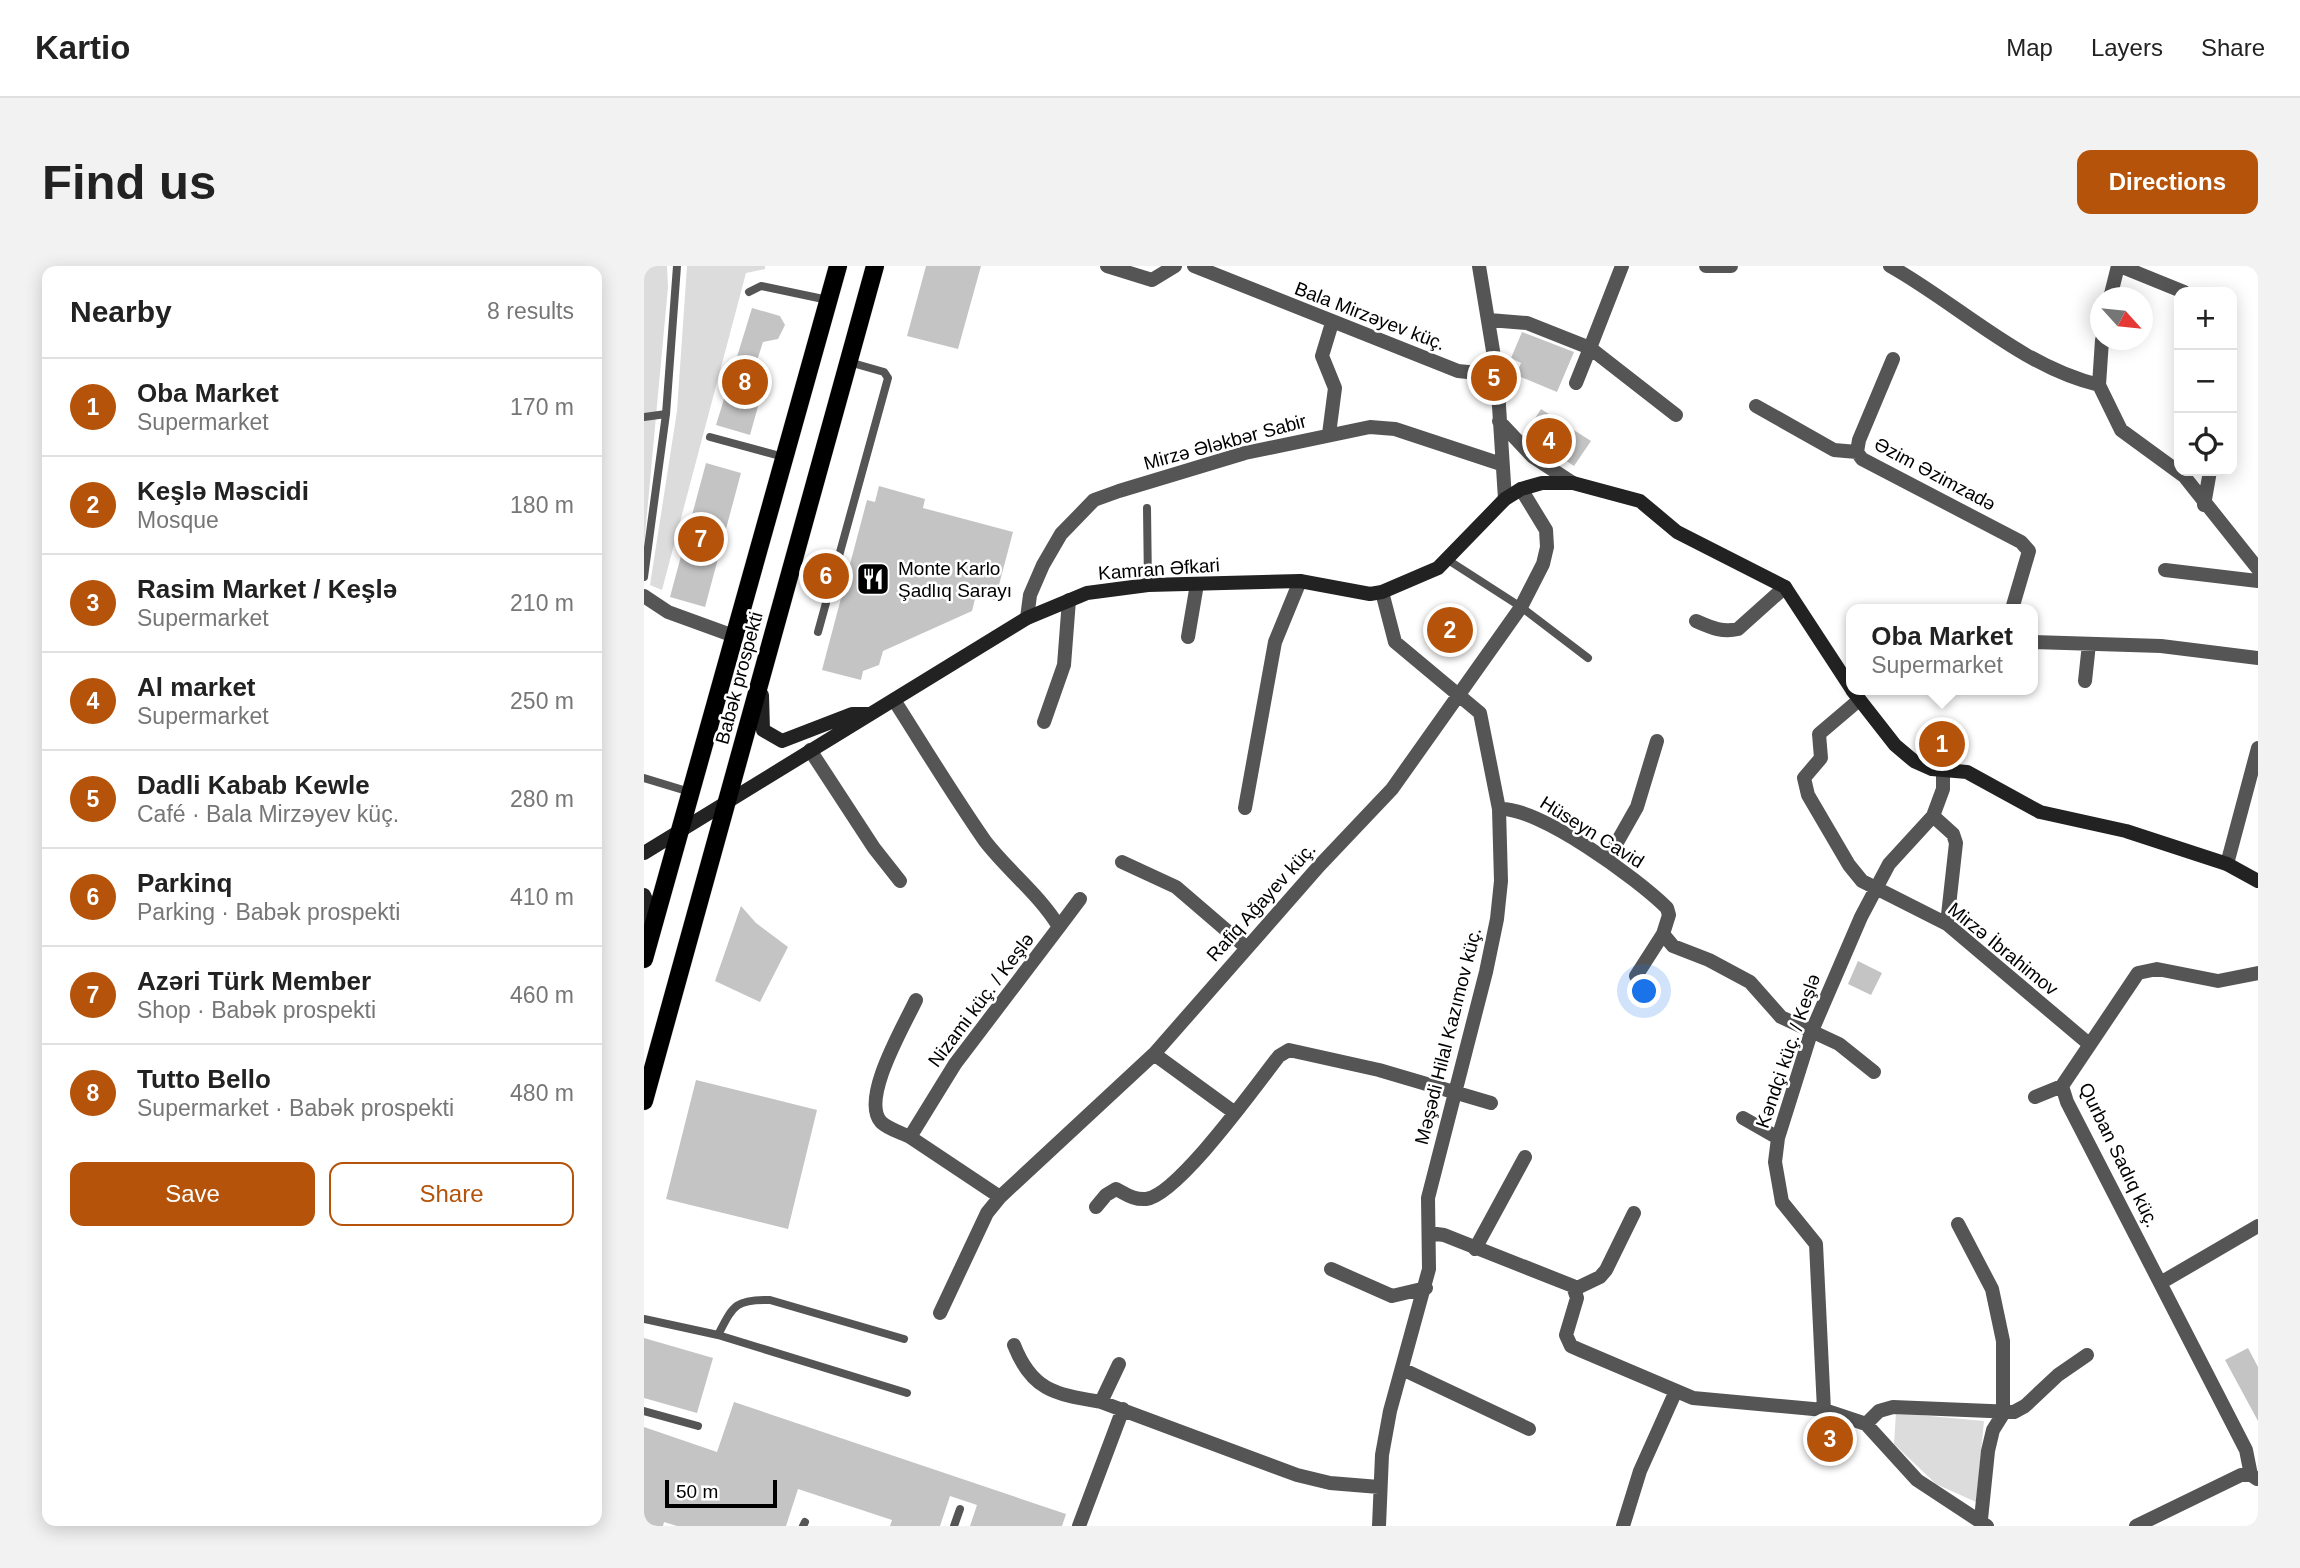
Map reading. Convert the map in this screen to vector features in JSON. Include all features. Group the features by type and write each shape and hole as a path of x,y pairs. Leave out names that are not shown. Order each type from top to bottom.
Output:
{"main road":[{"name":"Babək prospekti","path":"646,953 838,266"},
{"name":"Babək prospekti","path":"644,1101 875,266"}],"street":[{"path":"1107,266 1152,280 1175,266"},
{"name":"Bala Mirzəyev küç.","path":"1194,266 1458,371 1497,375"},
{"path":"1479,266 1497,375 1505,499"},
{"path":"1576,383 1622,266"},
{"path":"1706,266 1731,266"},
{"path":"1890,266 2063,375 2099,385"},
{"path":"2113,287 2119,266 2174,288"},
{"path":"1489,320 1527,323 1590,348 1676,415"},
{"path":"1329,434 1335,388 1322,356 1332,323"},
{"path":"2101,350 2099,385 2121,430 2175,467 2258,569"},
{"name":"Əzim Əzimzadə","path":"1893,359 1859,440 1857,453 1863,459 2021,542 2029,551 2028,561 2014,604"},
{"path":"1756,406 1834,450 1857,453"},
{"path":"1499,421 1533,457 1573,483"},
{"name":"Mirzə Ələkbər Sabir","path":"1027,618 1030,595 1043,565 1061,534 1094,500 1245,453 1370,427 1395,429 1501,464"},
{"path":"2204,505 2209,476"},
{"path":"1382,592 1438,568 1505,499 1521,489 1542,483 1573,483 1640,501 1678,532 1785,587 1846,681"},
{"name":"Rafiq Ağayev küç.","path":"940,1313 987,1213 1000,1197 1154,1054 1392,789 1461,694 1521,607 1543,564 1547,547 1546,530 1521,489"},
{"path":"2165,570 2258,581"},
{"path":"1245,808 1275,642 1300,582"},
{"name":"Kamran Əfkari","path":"644,853 1027,618 1069,600 1102,590 1196,583 1300,582 1370,594 1382,592"},
{"path":"1188,637 1196,583"},
{"path":"1696,621 1728,632 1738,629 1785,587"},
{"name":"Məşədi Hilal Kazımov küç.","path":"1379,1526 1379,1487 1390,1411 1426,1287 1428,1198 1497,919 1501,881 1499,809 1480,713 1461,694 1395,642 1382,592"},
{"path":"644,596 668,612 734,636"},
{"path":"1044,722 1064,665 1069,600"},
{"path":"2038,642 2199,649 2258,658"},
{"path":"2085,681 2088,644"},
{"path":"764,667 760,722 766,735 792,739 852,714 871,714"},
{"name":"Mirzə İbrahimov","path":"1852,695 1819,734 1821,758 1804,778 1804,785 1849,865 1861,881 1874,890 1947,924 2089,1044"},
{"path":"1856,695 1906,755 1932,769 1958,770 1977,776 2012,799 2040,812 2126,831 2227,864 2258,881"},
{"name":"Nizami küç. / Keşlə","path":"894,700 986,841 1011,872 1048,908 1059,927 955,1064 910,1137"},
{"path":"1607,860 1637,807 1657,741"},
{"path":"2227,864 2258,748"},
{"path":"810,750 874,848 900,881"},
{"name":"Kəndçi küç. / Keşlə","path":"1825,1410 1816,1244 1782,1202 1775,1161 1778,1138 1811,1033 1874,890 1889,864 1933,816 1943,789 1943,771"},
{"name":"Hüseyn Cavid","path":"1499,809 1522,811 1607,860 1667,908 1669,915 1663,934"},
{"path":"1933,816 1953,834 1956,843 1947,924"},
{"path":"1122,862 1176,887 1247,948"},
{"path":"644,895 651,911 646,953"},
{"path":"1059,927 1080,898"},
{"path":"1636,976 1663,934 1673,946 1709,960 1750,982 1774,1012 1811,1033 1839,1044 1874,1073"},
{"name":"Qurban Sadıq küç.","path":"2254,1477 2246,1450 2162,1282 2067,1102 2062,1086 2138,973 2148,969 2218,981 2258,973"},
{"path":"916,1000 878,1083 875,1110 881,1122 910,1137 1000,1197"},
{"path":"1096,1207 1106,1195 1116,1189 1133,1199 1149,1199 1184,1174 1279,1056 1289,1050 1380,1070 1491,1103"},
{"path":"1154,1054 1235,1113"},
{"path":"2035,1097 2062,1086"},
{"path":"1743,1118 1778,1138"},
{"path":"1475,1249 1525,1157"},
{"path":"1575,1289 1600,1277 1606,1270 1634,1213"},
{"path":"1429,1233 1444,1235 1569,1284 1575,1289 1577,1298 1566,1328 1571,1346 1675,1393 1713,1402 1825,1410 1866,1424 1923,1485 1984,1523 1988,1451 1993,1430 2004,1414 2003,1341 1992,1289 1958,1224"},
{"path":"2162,1282 2258,1226"},
{"path":"1331,1269 1392,1296 1426,1287"},
{"path":"1014,1345 1031,1379 1070,1396 1123,1409 1297,1475 1330,1483 1379,1487"},
{"path":"1866,1424 1879,1411 1893,1407 2004,1414 2025,1406 2058,1375 2087,1355"},
{"path":"1101,1402 1119,1364"},
{"path":"1402,1369 1529,1429"},
{"path":"1623,1526 1640,1471 1675,1393"},
{"path":"1079,1526 1123,1409"},
{"path":"2136,1526 2241,1475 2254,1477"}],"lane":[{"path":"644,577 666,414 677,266"},
{"path":"749,292 761,286 828,300"},
{"path":"818,632 888,378 884,372 849,362"},
{"path":"644,417 666,414"},
{"path":"710,437 784,457"},
{"path":"1147,508 1148,585"},
{"path":"1448,560 1521,607 1588,658"},
{"path":"644,778 690,792"},
{"path":"718,1335 733,1307 749,1300 769,1300 904,1339"},
{"path":"644,1319 718,1335 907,1393"},
{"path":"644,1411 698,1426"},
{"path":"954,1526 960,1509"}],"shaded area":[{"path":"644,266 667,266 668,287 644,546"},
{"path":"687,266 765,266 765,269 746,273 662,590 650,585 677,411"},
{"path":"1896,1413 1984,1421 1976,1502 1936,1484 1894,1444"}],"building":[{"path":"926,266 981,266 958,349 907,336"},
{"path":"752,308 780,316 785,325 778,339 763,342 753,373 762,378 764,385 750,435 716,425"},
{"path":"1522,332 1574,352 1557,392 1516,375 1521,363 1511,358"},
{"path":"1541,409 1591,441 1574,466 1525,434"},
{"path":"706,463 741,473 705,607 670,597"},
{"path":"879,486 925,499 923,508 1013,532 995,600 976,595 972,611 883,651 879,665 863,671 861,680 822,670 867,500 875,502"},
{"path":"741,906 756,923 788,947 760,1002 715,981"},
{"path":"1858,961 1882,973 1871,995 1848,984"},
{"path":"696,1080 817,1110 788,1229 666,1199"},
{"path":"644,1338 713,1358 697,1413 644,1398"},
{"path":"2248,1348 2258,1367 2258,1421 2225,1360"},
{"path":"734,1402 1066,1514 1062,1526 970,1526 977,1505 950,1496 940,1526 890,1526 892,1520 798,1489 786,1526 677,1526 664,1522 663,1526 644,1526 644,1427 717,1452"}],"place":[{"name":"Dadli Kabab Kewle","path":"1494,378"},
{"name":"Tutto Bello","path":"745,382"},
{"name":"Al market","path":"1549,441"},
{"name":"Azəri Türk Member","path":"701,539"},
{"name":"Parkinq","path":"826,576"},
{"name":"Monte Karlo Şadlıq Sarayı","path":"873,579"},
{"name":"Keşlə Məscidi","path":"1450,630"},
{"name":"Oba Market","path":"1942,744"},
{"name":"Rasim Market / Keşlə","path":"1830,1439"}]}
